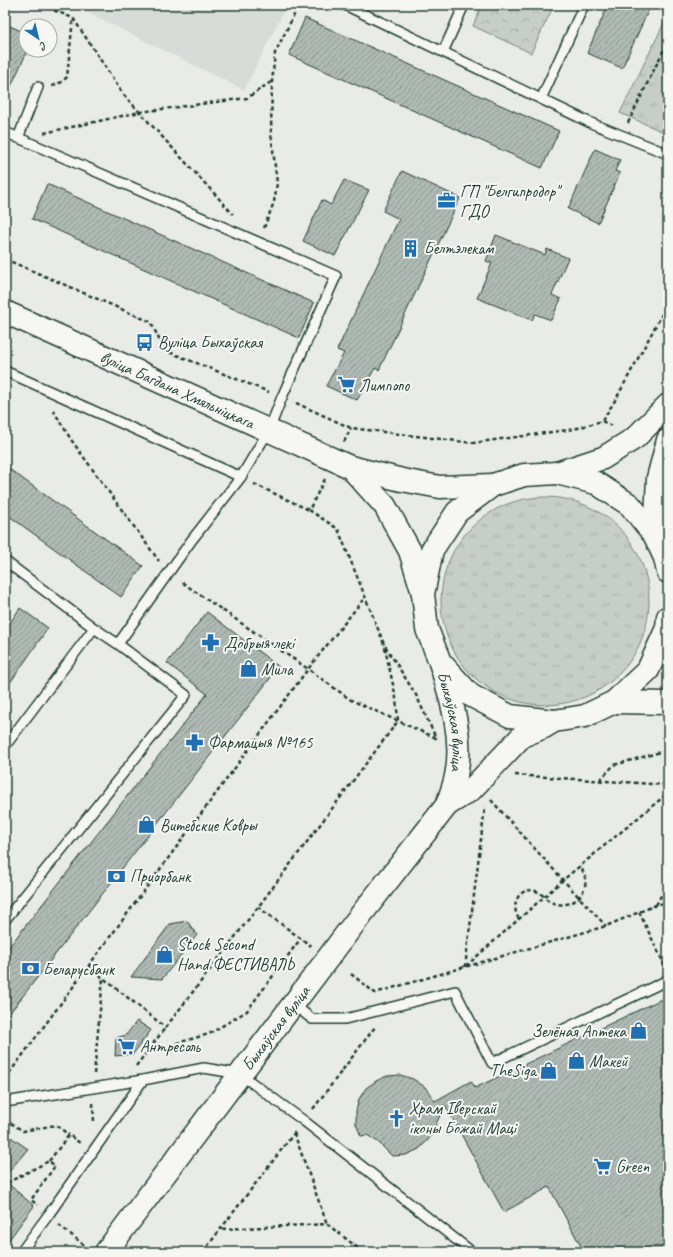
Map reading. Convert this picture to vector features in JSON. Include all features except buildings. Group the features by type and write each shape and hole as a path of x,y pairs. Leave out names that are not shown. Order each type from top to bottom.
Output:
{"main road":[{"name":"вуліца Багдана Хмяльніцкага","path":"5,312 350,467 402,480 440,487 493,485"},
{"path":"423,594 432,550 457,512 493,485 524,475 557,473 603,458 635,438 668,405"},
{"path":"655,536 658,478 668,440"},
{"name":"вуліца Багдана Хмяльніцкага","path":"350,467 385,506 410,551 423,594"},
{"path":"557,473 596,483 630,505 655,536 665,558 668,572"},
{"name":"Быхаўская вуліца","path":"423,594 427,629 450,693 457,725 458,751 456,775 447,805"},
{"path":"440,662 470,695 510,716 554,721 585,716 614,702 648,670 667,628 668,618"},
{"path":"614,702 668,703"},
{"name":"Быхаўская вуліца","path":"106,1252 353,925 447,805 471,790 522,736 554,721"}],"lane":[{"path":"345,5 591,123 668,154"},
{"path":"443,52 464,5"},
{"path":"541,99 584,5"},
{"path":"18,138 38,87"},
{"path":"5,132 336,276 282,397 269,430 241,477 168,572 118,644"},
{"path":"5,371 241,477"},
{"path":"5,562 186,695 5,920"},
{"path":"5,746 94,628"},
{"path":"293,1004 312,1019 346,1019 455,991 492,1063 668,980"},
{"path":"5,1102 143,1080 204,1068 240,1074 304,1121 472,1252"},
{"path":"20,1252 49,1214 143,1080"}],"path":[{"path":"41,5 73,18 123,94 237,219"},
{"path":"259,242 274,202 277,182 271,133 272,82 275,53 299,5"},
{"path":"38,87 56,85 67,77 73,18"},
{"path":"622,135 668,41"},
{"path":"18,138 140,112 247,98 272,82"},
{"path":"5,259 151,322 164,350 282,397 351,428 473,443 574,429 602,421 616,399 668,299"},
{"path":"40,387 72,441 168,572 351,700 436,738 416,695 384,644"},
{"path":"602,421 618,429"},
{"path":"344,443 351,428"},
{"path":"123,1083 258,908 398,721 396,698 384,644 338,529 309,510 241,477"},
{"path":"309,510 326,477"},
{"path":"5,1079 308,669 366,596"},
{"path":"599,780 614,765 668,750"},
{"path":"513,775 668,784"},
{"path":"465,968 563,880 668,793"},
{"path":"487,795 606,926"},
{"path":"465,968 486,803"},
{"path":"519,919 516,914 515,904 521,894 525,892 536,891 550,902 566,905 579,897 585,886 584,872 580,866"},
{"path":"656,905 668,883"},
{"path":"352,974 375,993 606,926 656,905 668,902"},
{"path":"258,908 313,947"},
{"path":"639,912 668,972"},
{"path":"148,1051 209,1034 247,1011 301,938"},
{"path":"88,966 166,1028"},
{"path":"94,1122 93,1088 103,978"},
{"path":"203,1252 376,1026"},
{"path":"90,1127 98,1117"},
{"path":"5,1119 23,1131 56,1125 80,1143"},
{"path":"294,1133 327,1224 363,1252"},
{"path":"7,1183 49,1161 69,1135"},
{"path":"76,1149 84,1138"},
{"path":"49,1161 55,1166 31,1200 49,1214 55,1222 84,1245"},
{"path":"38,1205 43,1199"},
{"path":"221,1229 327,1224"}],"shaded area":[{"path":"72,5 287,5 244,90"}],"green space":[{"path":"482,5 554,5 531,53 473,26"},
{"path":"668,15 668,134 620,113"},
{"path":"535,497 555,497 575,501 594,509 603,514 619,527 632,543 641,561 645,571 649,591 649,611 645,631 641,641 632,659 619,675 603,688 575,701 555,705 535,705 515,701 496,693 487,688 471,675 458,659 445,631 441,611 441,591 445,571 453,552 458,543 471,527 487,514 515,501"}],"place":[{"name":"ГП \"Белгипродор\" ГДО","path":"447,201"},
{"name":"Белтэлекам","path":"411,248"},
{"name":"Вуліца Быхаўская","path":"145,342"},
{"name":"Лимпопо","path":"346,385"},
{"name":"Добрыя лекі","path":"211,643"},
{"name":"Мила","path":"248,669"},
{"name":"Фармацыя №165","path":"195,742"},
{"name":"Витебские Ковры","path":"147,825"},
{"name":"Приорбанк","path":"117,876"},
{"name":"Stock Second Hand ФЕСТИВАЛЬ","path":"164,954"},
{"name":"Беларусбанк","path":"30,969"},
{"name":"Зелёная Аптека","path":"639,1031"},
{"name":"Антресоль","path":"127,1046"},
{"name":"Макей","path":"576,1061"},
{"name":"TheSiga","path":"549,1070"},
{"name":"Храм Іверскай іконы Божай Маці","path":"396,1118"},
{"name":"Green","path":"603,1166"}]}
